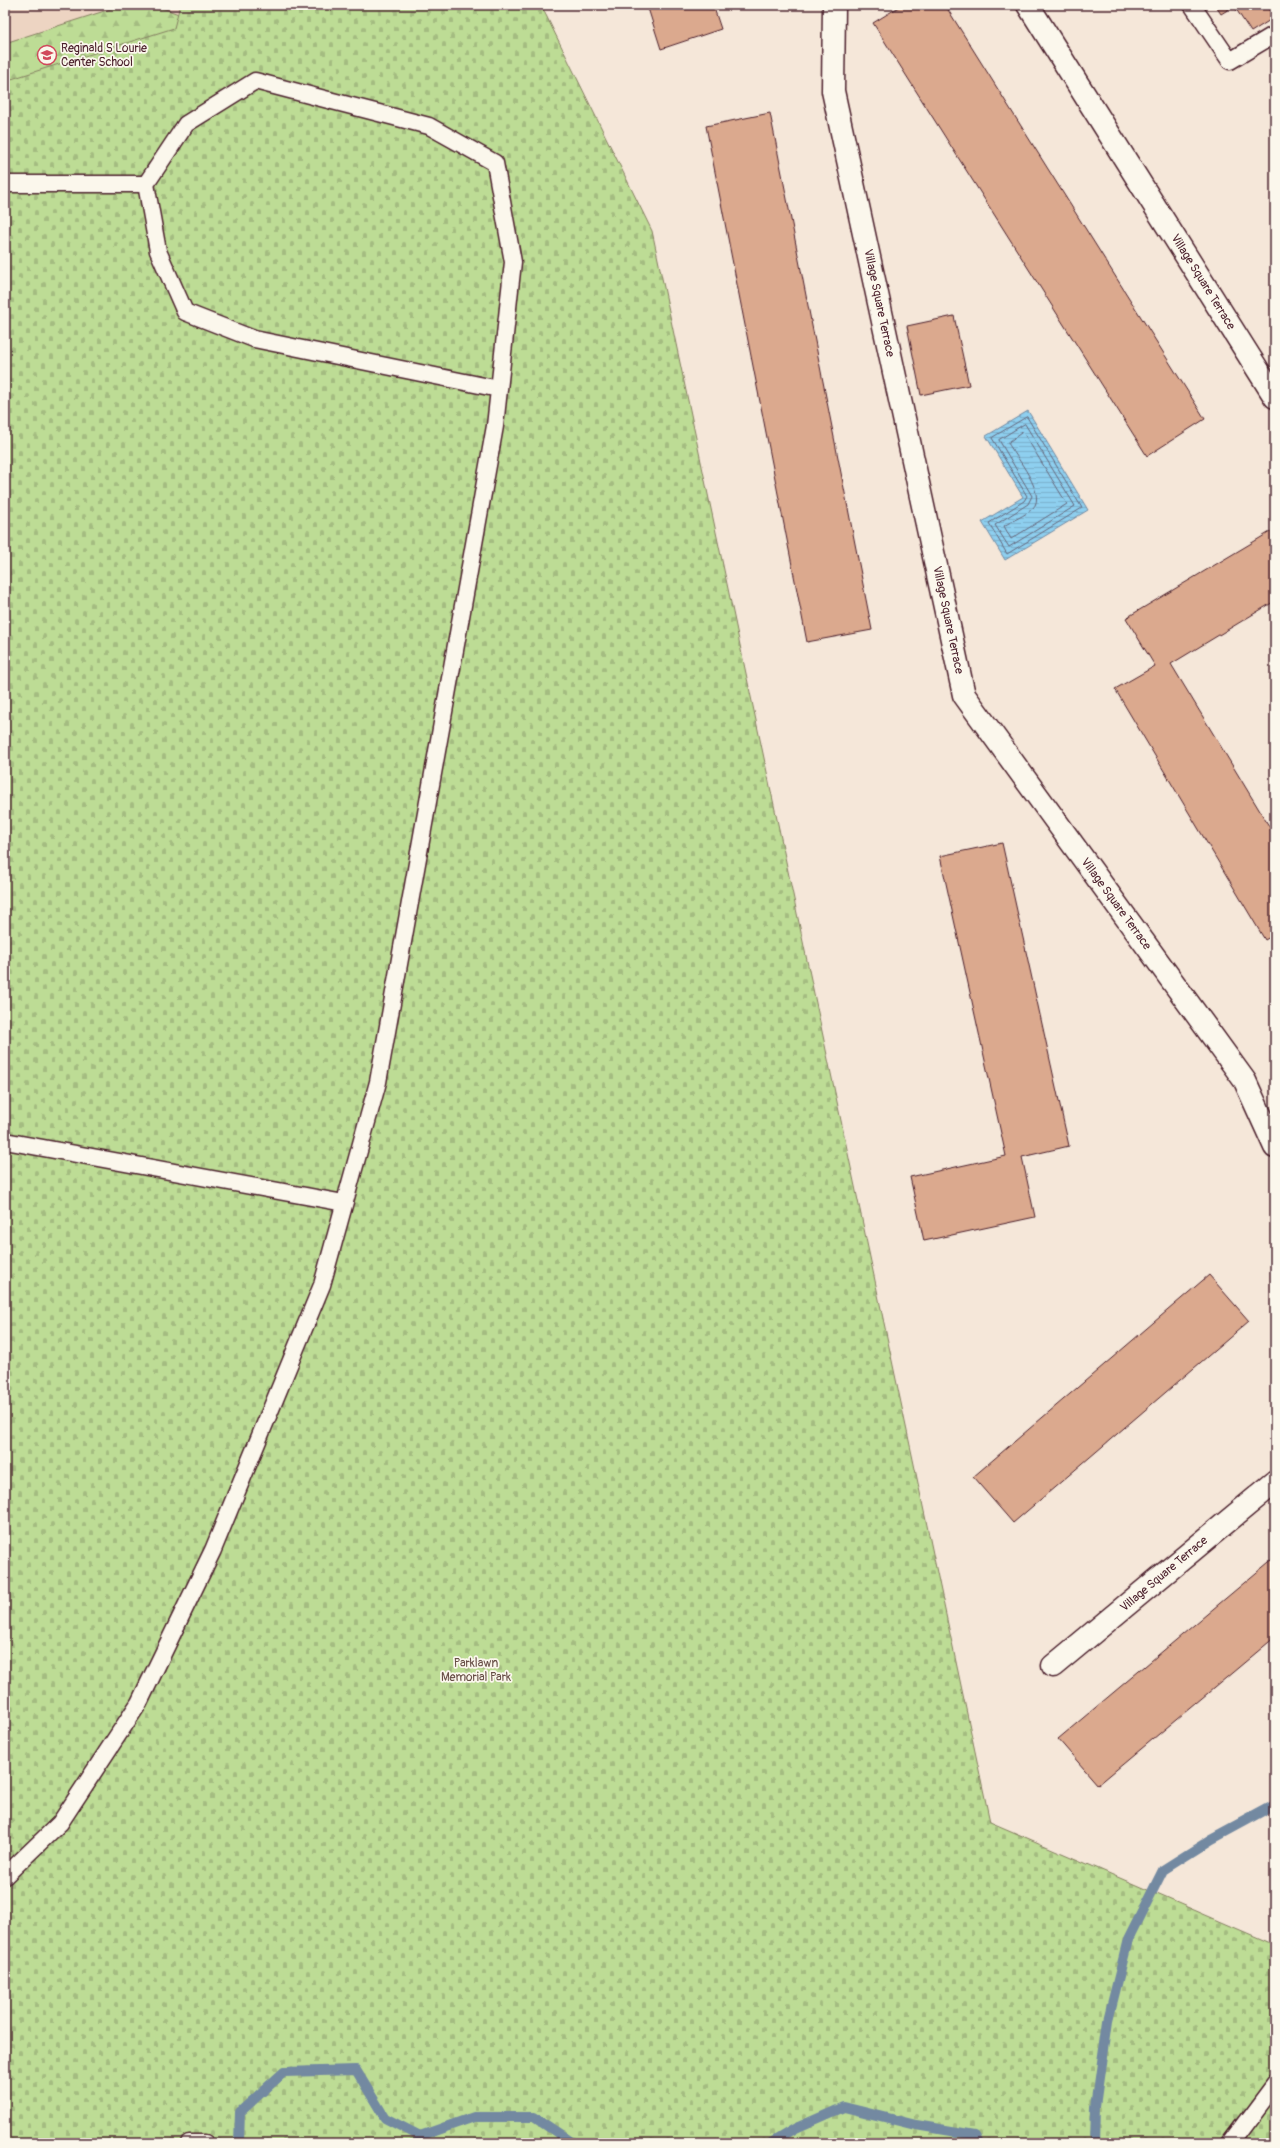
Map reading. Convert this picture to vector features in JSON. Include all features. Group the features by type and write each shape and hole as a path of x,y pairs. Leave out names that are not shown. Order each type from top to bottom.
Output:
{"street":[{"name":"Village Square Terrace","path":"834,5 833,91 964,695 1245,1081 1275,1147"},
{"name":"Village Square Terrace","path":"1028,5 1275,397"},
{"name":"Village Square Terrace","path":"1053,1666 1275,1482"}],"lane":[{"path":"1192,5 1230,61 1275,34"},
{"path":"5,1876 60,1823 139,1702 213,1550 322,1285 378,1082 495,426 514,262 495,163 429,126 255,81 186,124 146,184 158,251 185,312 254,339 499,389"},
{"path":"5,184 146,184"},
{"path":"5,1141 344,1203"},
{"path":"1230,2143 1275,2083"},
{"path":"189,2143 205,2143"}],"shaded area":[{"name":"Reginald S Lourie Center School","path":"5,5 180,5 174,28 5,81"}],"green space":[{"path":"123,5 154,5 239,36 5,158 5,43"},
{"name":"Parklawn Memorial Park","path":"180,5 541,5 652,231 990,1822 1275,1945 1275,2143 5,2143 5,81 174,28"}],"water":[{"path":"1028,411 1088,510 1005,560 982,522 1023,497 986,436"}],"building":[{"path":"647,5 713,5 721,29 661,49"},
{"path":"902,5 945,5 1205,419 1147,456 873,23"},
{"path":"1215,5 1275,5 1275,17 1251,32 1234,6 1221,14"},
{"path":"770,113 872,630 807,642 706,126"},
{"path":"954,316 969,385 921,395 907,326"},
{"path":"1275,529 1275,601 1171,664 1275,836 1275,934 1265,940 1115,689 1155,666 1126,618"},
{"path":"1002,843 1069,1146 1022,1157 1035,1217 924,1241 910,1177 1006,1156 940,856"},
{"path":"1209,1275 1249,1321 1013,1523 973,1477"},
{"path":"1275,1557 1275,1637 1098,1785 1058,1739"}],"waterway":[{"path":"1095,2143 1096,2106 1108,2020 1128,1940 1163,1870 1212,1839 1275,1805"},
{"path":"239,2143 240,2112 284,2072 356,2070 385,2118 420,2136 474,2117 534,2117 573,2143"},
{"path":"771,2143 796,2128 844,2107 916,2125 975,2135 979,2143"}],"place":[{"name":"Reginald S Lourie Center School","path":"47,55"}]}
